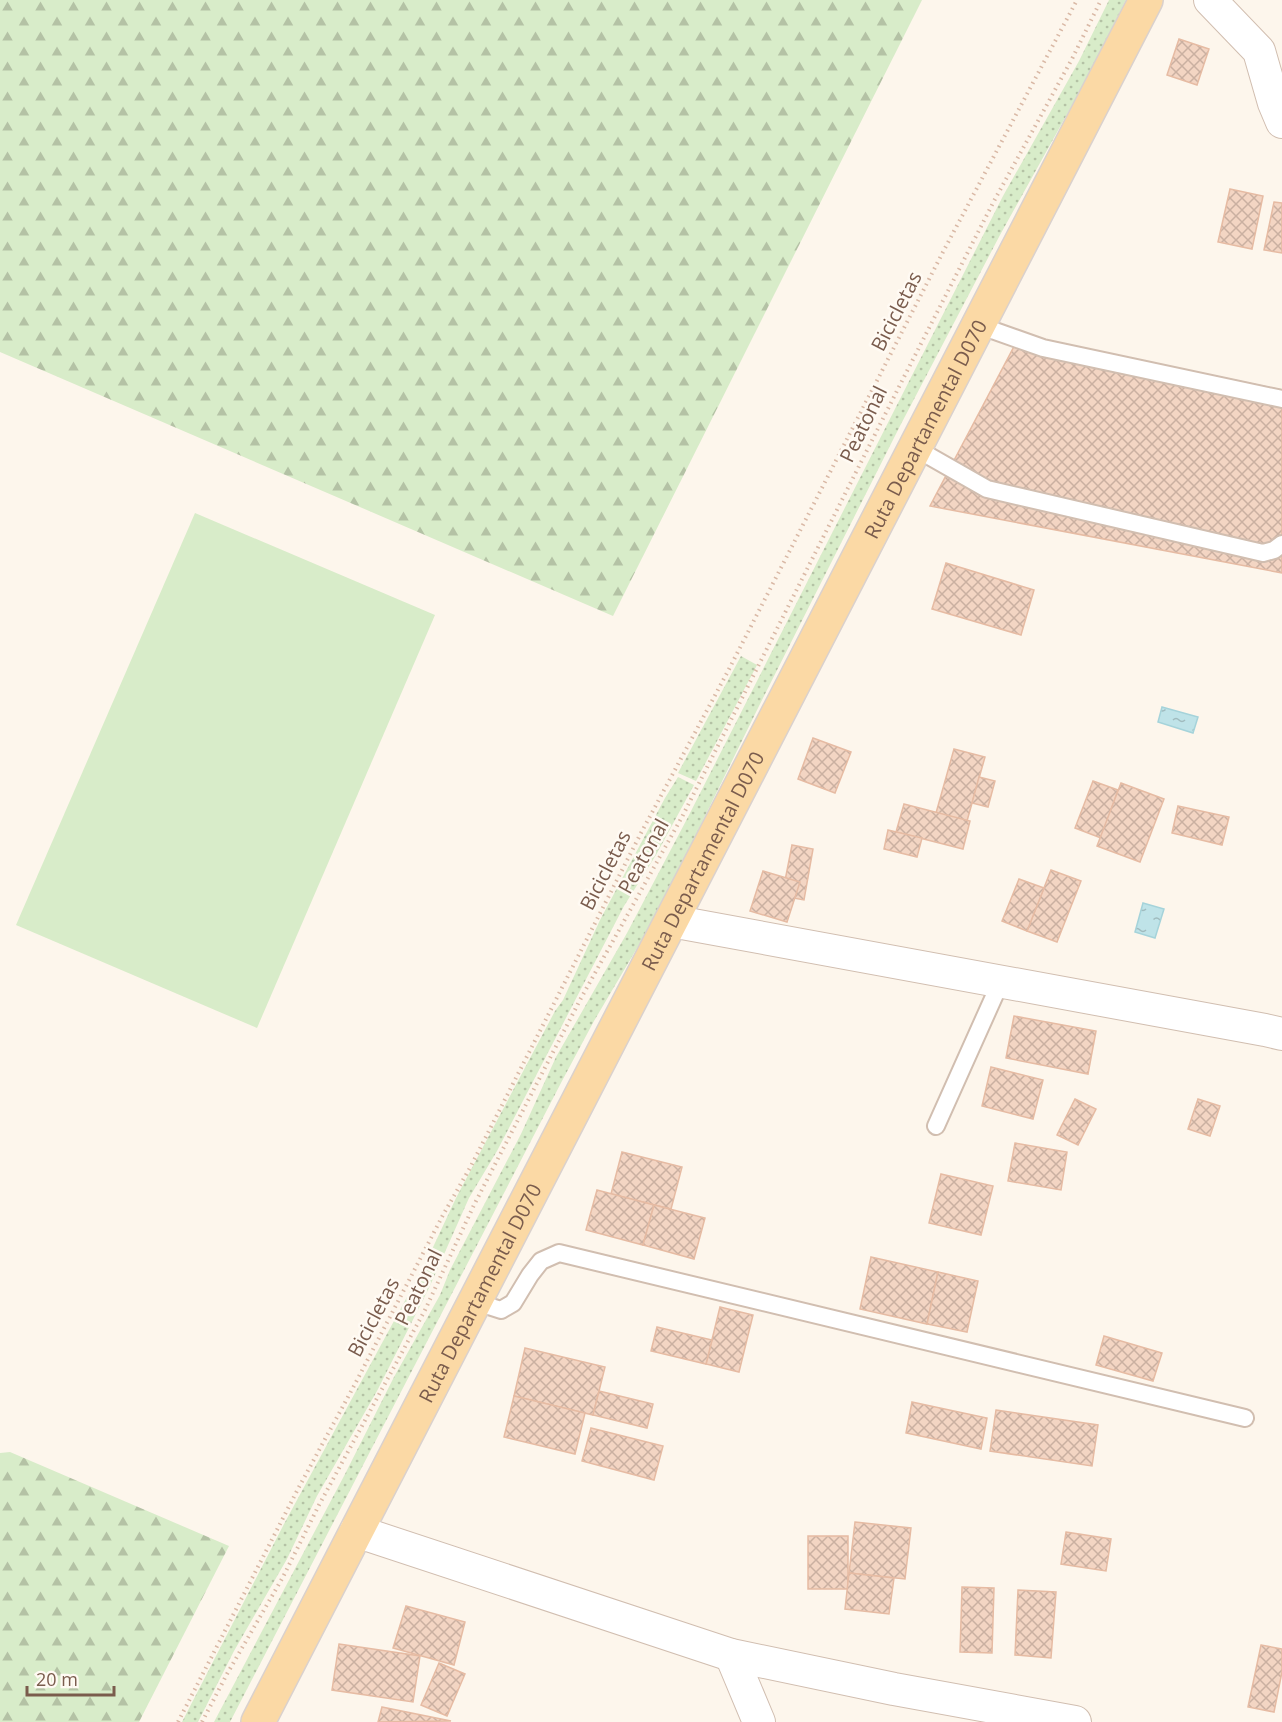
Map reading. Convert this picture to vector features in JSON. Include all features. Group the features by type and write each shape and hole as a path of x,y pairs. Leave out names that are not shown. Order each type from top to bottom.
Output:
{"main road":[{"name":"Ruta Departamental D070","path":"258,1722 1146,0"}],"street":[{"path":"1210,0 1259,51 1282,122"},
{"path":"671,921 1265,1029 1282,1034"},
{"path":"356,1531 731,1655 894,1689 1075,1722"},
{"path":"731,1655 759,1722"}],"lane":[{"path":"978,325 1044,348 1282,399"},
{"path":"915,448 987,489 1263,553 1274,550 1282,543"},
{"path":"936,1126 1001,981"},
{"path":"476,1302 501,1310 513,1303 541,1261 559,1253 1245,1418"}],"path":[{"name":"Bicicletas","path":"178,1722 299,1487 471,1166 641,833 727,673 939,261 1077,0"},
{"name":"Peatonal","path":"202,1722 425,1310 474,1205 580,1000 682,817 904,375 1101,0"}],"green space":[{"path":"0,0 922,0 613,616 0,352"},
{"path":"1109,0 1126,0 1086,80 1000,235 900,426 656,916 594,1021 562,1081 230,1722 214,1722 394,1377 440,1295 450,1270 521,1134 556,1057 627,933 688,817 1003,196 1079,61"},
{"path":"195,513 435,615 257,1028 16,925"},
{"path":"741,656 757,665 696,781 678,773"},
{"path":"678,777 694,785 656,855 624,906 497,1151 469,1198 429,1288 377,1391 317,1496 287,1559 234,1651 198,1722 182,1722 284,1524 427,1260 456,1198 555,1011 563,1000 600,920"},
{"path":"10,1452 229,1546 139,1722 0,1722 0,1453"}],"water":[{"path":"1162,707 1198,717 1193,733 1158,722"},
{"path":"1143,903 1164,909 1155,938 1135,932"}],"building":[{"path":"1179,39 1209,49 1197,85 1167,75"},
{"path":"1230,189 1263,196 1252,249 1218,242"},
{"path":"1274,202 1282,203 1282,253 1264,250"},
{"path":"1020,335 1282,390 1282,573 930,506"},
{"path":"946,563 1034,590 1021,635 932,609"},
{"path":"813,738 851,752 835,793 798,779"},
{"path":"954,749 985,757 967,821 936,813"},
{"path":"979,777 995,781 988,807 972,803"},
{"path":"1093,781 1118,790 1101,838 1075,828"},
{"path":"1121,783 1164,799 1140,862 1097,846"},
{"path":"904,804 970,821 963,849 896,832"},
{"path":"1178,806 1229,817 1222,845 1172,833"},
{"path":"888,830 922,838 917,857 884,849"},
{"path":"792,845 813,849 804,900 782,896"},
{"path":"1051,870 1081,881 1057,942 1027,931"},
{"path":"763,871 800,882 787,922 750,911"},
{"path":"1019,879 1044,888 1027,931 1002,921"},
{"path":"1014,1016 1096,1031 1088,1074 1006,1058"},
{"path":"991,1067 1043,1080 1033,1119 982,1106"},
{"path":"1075,1099 1096,1109 1078,1145 1057,1135"},
{"path":"1198,1099 1220,1106 1210,1136 1188,1129"},
{"path":"1015,1143 1067,1152 1061,1190 1008,1181"},
{"path":"622,1152 682,1167 671,1209 611,1194"},
{"path":"941,1174 993,1186 981,1235 929,1223"},
{"path":"597,1190 654,1205 643,1245 586,1230"},
{"path":"654,1205 705,1218 694,1259 643,1245"},
{"path":"871,1257 938,1272 927,1324 860,1309"},
{"path":"938,1272 978,1281 967,1332 927,1324"},
{"path":"720,1307 753,1315 739,1372 706,1364"},
{"path":"657,1327 712,1340 706,1364 651,1351"},
{"path":"1104,1336 1162,1353 1153,1381 1096,1365"},
{"path":"525,1348 605,1367 593,1415 514,1396"},
{"path":"599,1391 653,1404 647,1428 593,1415"},
{"path":"514,1396 585,1413 575,1454 504,1437"},
{"path":"912,1402 987,1418 981,1449 906,1433"},
{"path":"996,1410 1098,1425 1092,1466 990,1451"},
{"path":"591,1428 663,1446 654,1480 582,1461"},
{"path":"855,1522 911,1528 905,1579 849,1573"},
{"path":"1066,1532 1111,1539 1106,1571 1061,1564"},
{"path":"808,1536 848,1536 848,1589 808,1589"},
{"path":"849,1573 894,1578 889,1614 845,1609"},
{"path":"962,1587 994,1588 992,1653 960,1652"},
{"path":"1018,1590 1056,1592 1051,1658 1015,1655"},
{"path":"406,1606 465,1622 454,1665 393,1648"},
{"path":"339,1644 420,1656 413,1702 332,1690"},
{"path":"1261,1645 1282,1649 1282,1672 1274,1712 1248,1707"},
{"path":"439,1663 465,1674 447,1716 421,1705"},
{"path":"382,1707 451,1721 378,1722"}]}
